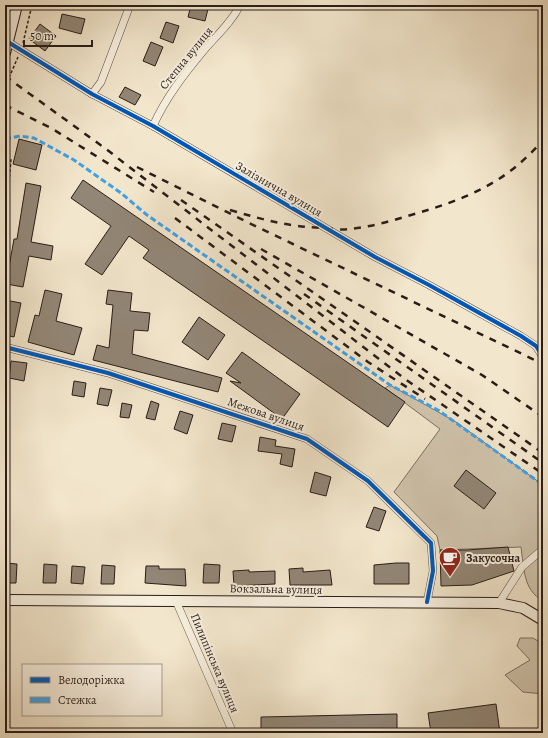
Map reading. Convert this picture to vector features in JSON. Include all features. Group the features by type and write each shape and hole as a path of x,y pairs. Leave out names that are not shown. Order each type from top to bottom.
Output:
{"main road":[{"path":"5,53 17,5"},
{"name":"Вокзальна вулиця","path":"5,600 499,603 523,608 543,620"}],"street":[{"path":"92,94 101,82 130,5"},
{"name":"Степна вулиця","path":"153,126 161,108 183,76 233,17 240,5"},
{"name":"Залізнична вулиця","path":"8,42 92,94 153,126 375,257 429,284 520,336 536,346 542,353"},
{"name":"Межова вулиця","path":"5,347 108,373 307,439 368,482 431,543 433,570 427,602"},
{"path":"499,603 522,567 543,549"},
{"name":"Пилипінська вулиця","path":"176,601 233,733"}],"path":[{"path":"5,87 22,50 32,5"},
{"path":"5,151 11,160 5,223"}],"shaded area":[{"path":"390,385 456,422 543,485 543,601 536,596 528,585 524,570 521,547 440,550 437,536 394,492 440,429 385,388"},
{"path":"520,638 533,638 543,644 543,694 523,692 505,675 530,660 517,646"}],"building":[{"path":"191,5 208,9 205,21 188,17"},
{"path":"62,14 85,19 81,34 59,28"},
{"path":"166,22 179,26 173,43 160,38"},
{"path":"40,24 56,36 45,51 29,39"},
{"path":"151,42 163,47 155,66 143,61"},
{"path":"125,87 141,95 135,105 119,97"},
{"path":"19,139 42,145 36,170 13,164"},
{"path":"83,180 405,402 388,427 143,258 149,250 129,236 102,275 85,264 111,226 71,198"},
{"path":"26,183 41,186 31,242 53,246 51,260 29,256 23,287 6,284 14,239 17,239"},
{"path":"45,290 62,294 56,321 82,328 74,355 28,342 35,315 39,316"},
{"path":"108,290 132,293 130,311 150,313 148,331 134,330 132,354 222,378 218,392 93,360 97,345 109,348 113,305 106,304"},
{"path":"5,300 21,303 14,337 5,335"},
{"path":"199,317 225,335 208,360 182,342"},
{"path":"242,352 300,394 282,419 230,381 241,383 226,373"},
{"path":"11,361 27,363 24,381 9,378"},
{"path":"74,381 86,383 84,397 72,395"},
{"path":"100,388 112,390 108,406 97,404"},
{"path":"151,401 159,404 155,420 146,418"},
{"path":"122,403 132,405 129,418 120,417"},
{"path":"180,411 193,415 187,434 174,429"},
{"path":"222,423 236,426 232,442 218,439"},
{"path":"260,437 276,440 275,446 295,449 292,467 280,464 282,454 258,451"},
{"path":"466,470 496,493 484,509 454,486"},
{"path":"315,472 331,477 326,496 310,492"},
{"path":"374,507 386,511 379,531 366,527"},
{"path":"508,547 514,571 472,585 441,586 440,550"},
{"path":"5,563 17,564 16,583 5,583"},
{"path":"409,563 409,584 374,584 374,565"},
{"path":"44,564 57,565 56,583 43,583"},
{"path":"204,564 220,565 219,583 203,583"},
{"path":"102,565 115,566 114,584 101,584"},
{"path":"72,566 85,567 83,584 71,583"},
{"path":"146,566 159,566 159,569 185,569 186,586 145,583"},
{"path":"303,568 303,572 330,570 332,585 290,585 289,569"},
{"path":"249,570 249,572 275,571 275,584 234,586 233,571"},
{"path":"496,704 500,733 431,733 428,713"},
{"path":"397,714 397,733 261,733 261,717"}],"railway":[{"path":"5,76 106,149 405,379 543,474"},
{"path":"5,105 51,128 154,192"},
{"path":"230,210 266,220 300,226 343,229 388,222 449,203 483,188 514,168 543,140"},
{"path":"137,167 247,222 543,364"},
{"path":"181,200 543,453"},
{"path":"175,218 368,362 425,399"},
{"path":"261,249 482,375 543,417"},
{"path":"304,294 543,463"}],"marked path":[{"path":"5,139 20,136 34,138 74,160 121,193 147,215 390,385 438,410 543,485"}],"cycle path":[{"path":"8,42 92,94 153,126 375,257 521,336 536,346 543,357"},
{"path":"5,347 108,373 307,439 368,481 431,543 433,571 427,602"}],"place":[{"name":"Закусочна","path":"450,578"}]}
